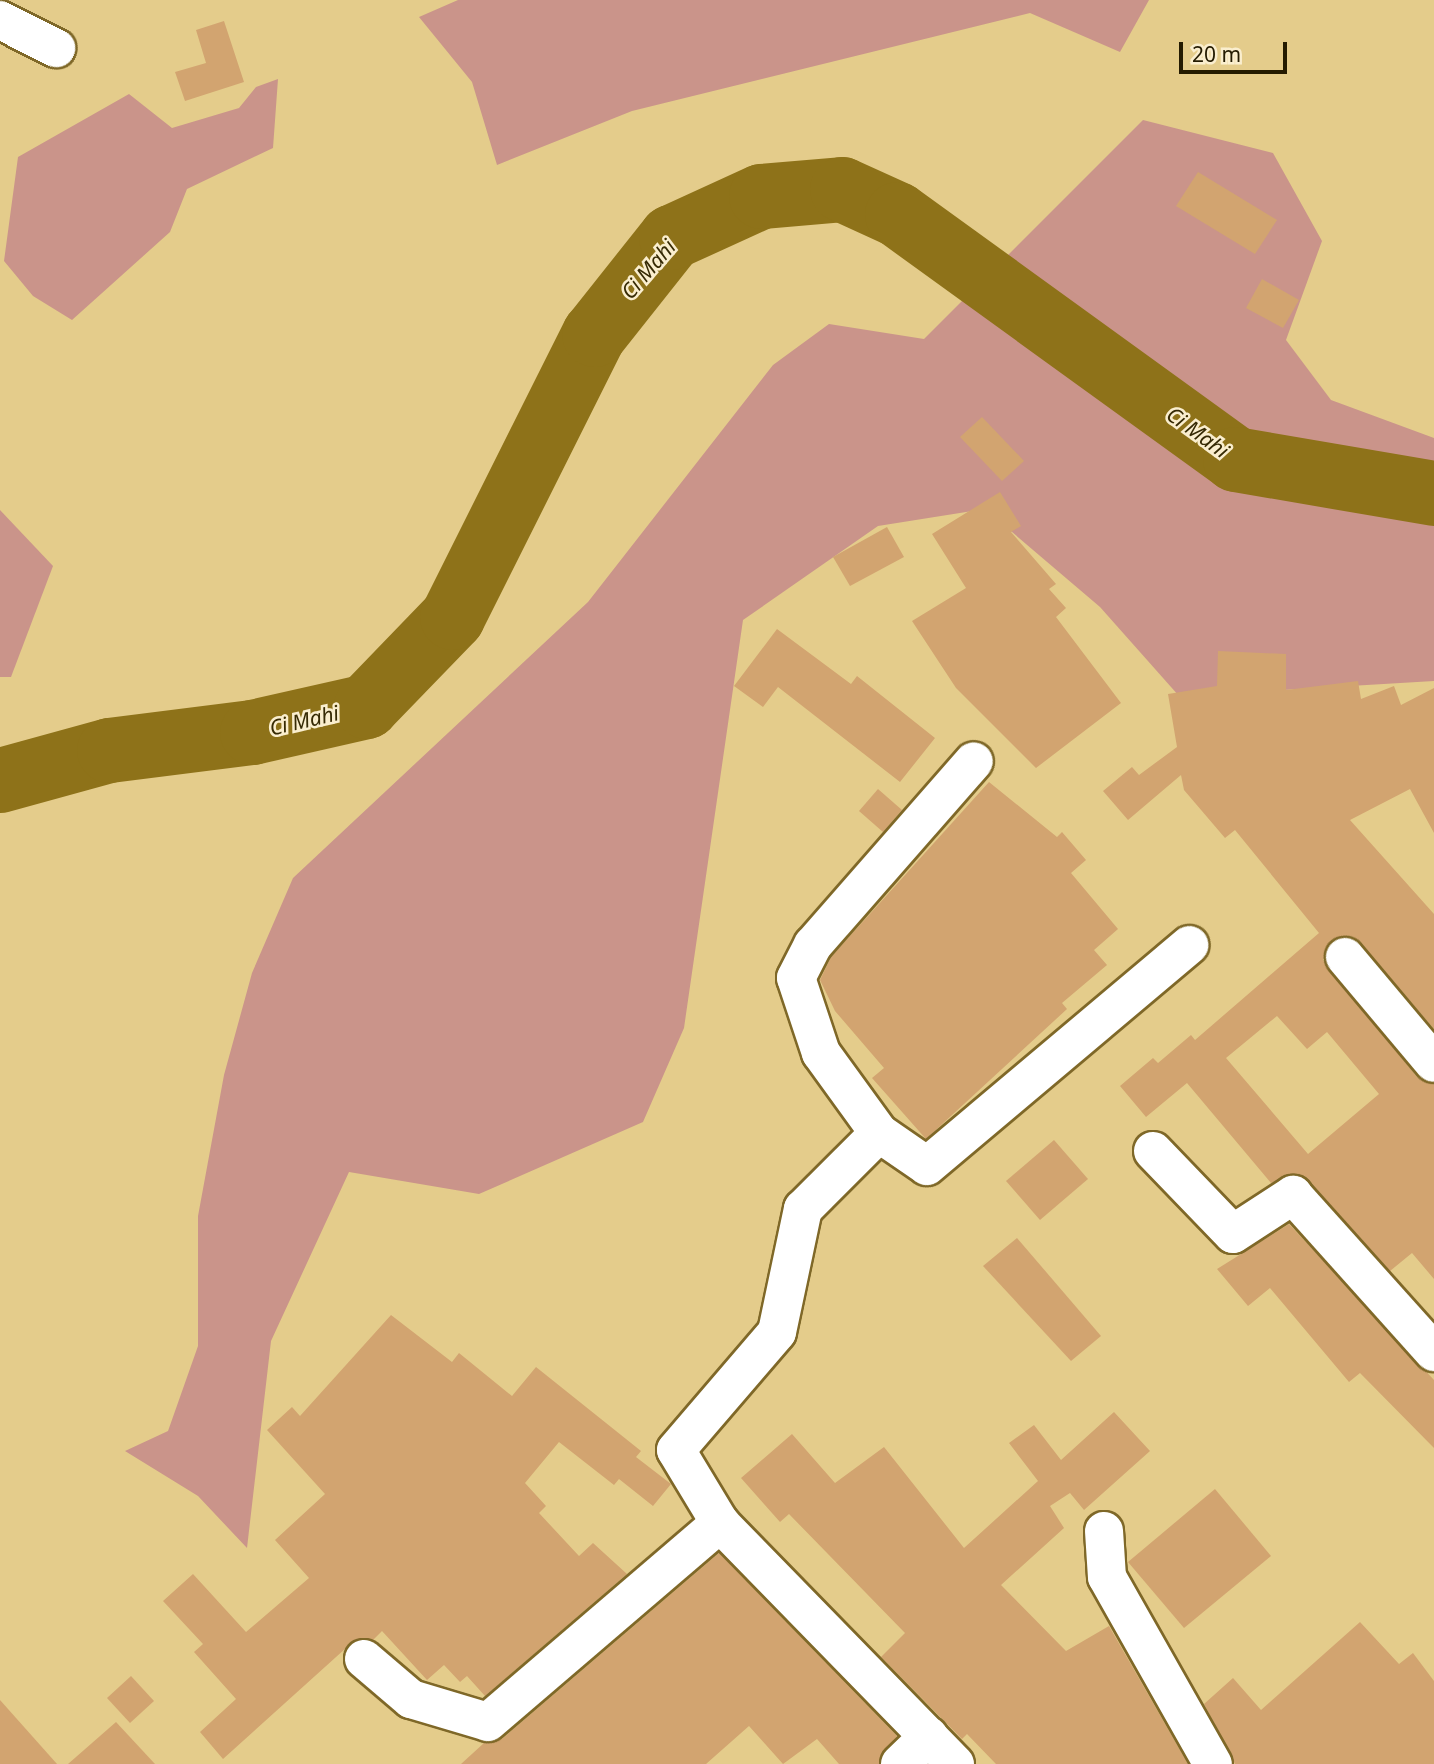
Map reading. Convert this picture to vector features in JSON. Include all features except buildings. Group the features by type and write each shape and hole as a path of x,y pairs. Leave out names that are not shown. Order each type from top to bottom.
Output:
{"street":[{"path":"0,20 55,48"},
{"path":"974,761 813,945 796,978 821,1053 878,1133 927,1166 1189,945"},
{"path":"1345,957 1434,1063"},
{"path":"878,1133 803,1209 777,1332 676,1450 720,1523 955,1764"},
{"path":"1153,1151 1233,1234 1293,1195 1434,1352"},
{"path":"364,1659 411,1699 488,1722 720,1523"},
{"path":"1104,1531 1107,1577 1213,1764"},
{"path":"900,1764 929,1736"}],"shaded area":[{"path":"458,0 1149,0 1120,52 1030,13 632,111 497,165 472,82 419,17"},
{"path":"278,79 273,148 187,189 170,232 72,320 33,296 4,261 18,157 129,94 172,128 239,108 256,87"},
{"path":"1143,120 1273,153 1322,241 1286,340 1331,400 1434,438 1434,681 1179,696 1100,607 985,509 878,526 743,620 684,1028 643,1122 479,1194 349,1172 271,1341 247,1548 198,1496 125,1451 168,1431 198,1346 198,1216 224,1075 252,973 293,878 588,602 773,365 829,324 924,339"},
{"path":"0,510 53,566 11,677 0,677"}],"waterway":[{"name":"Ci Mahi","path":"0,780 109,750 252,732 366,706 452,617 594,334 671,237 761,196 842,189 897,214 1235,459 1434,493"}]}
